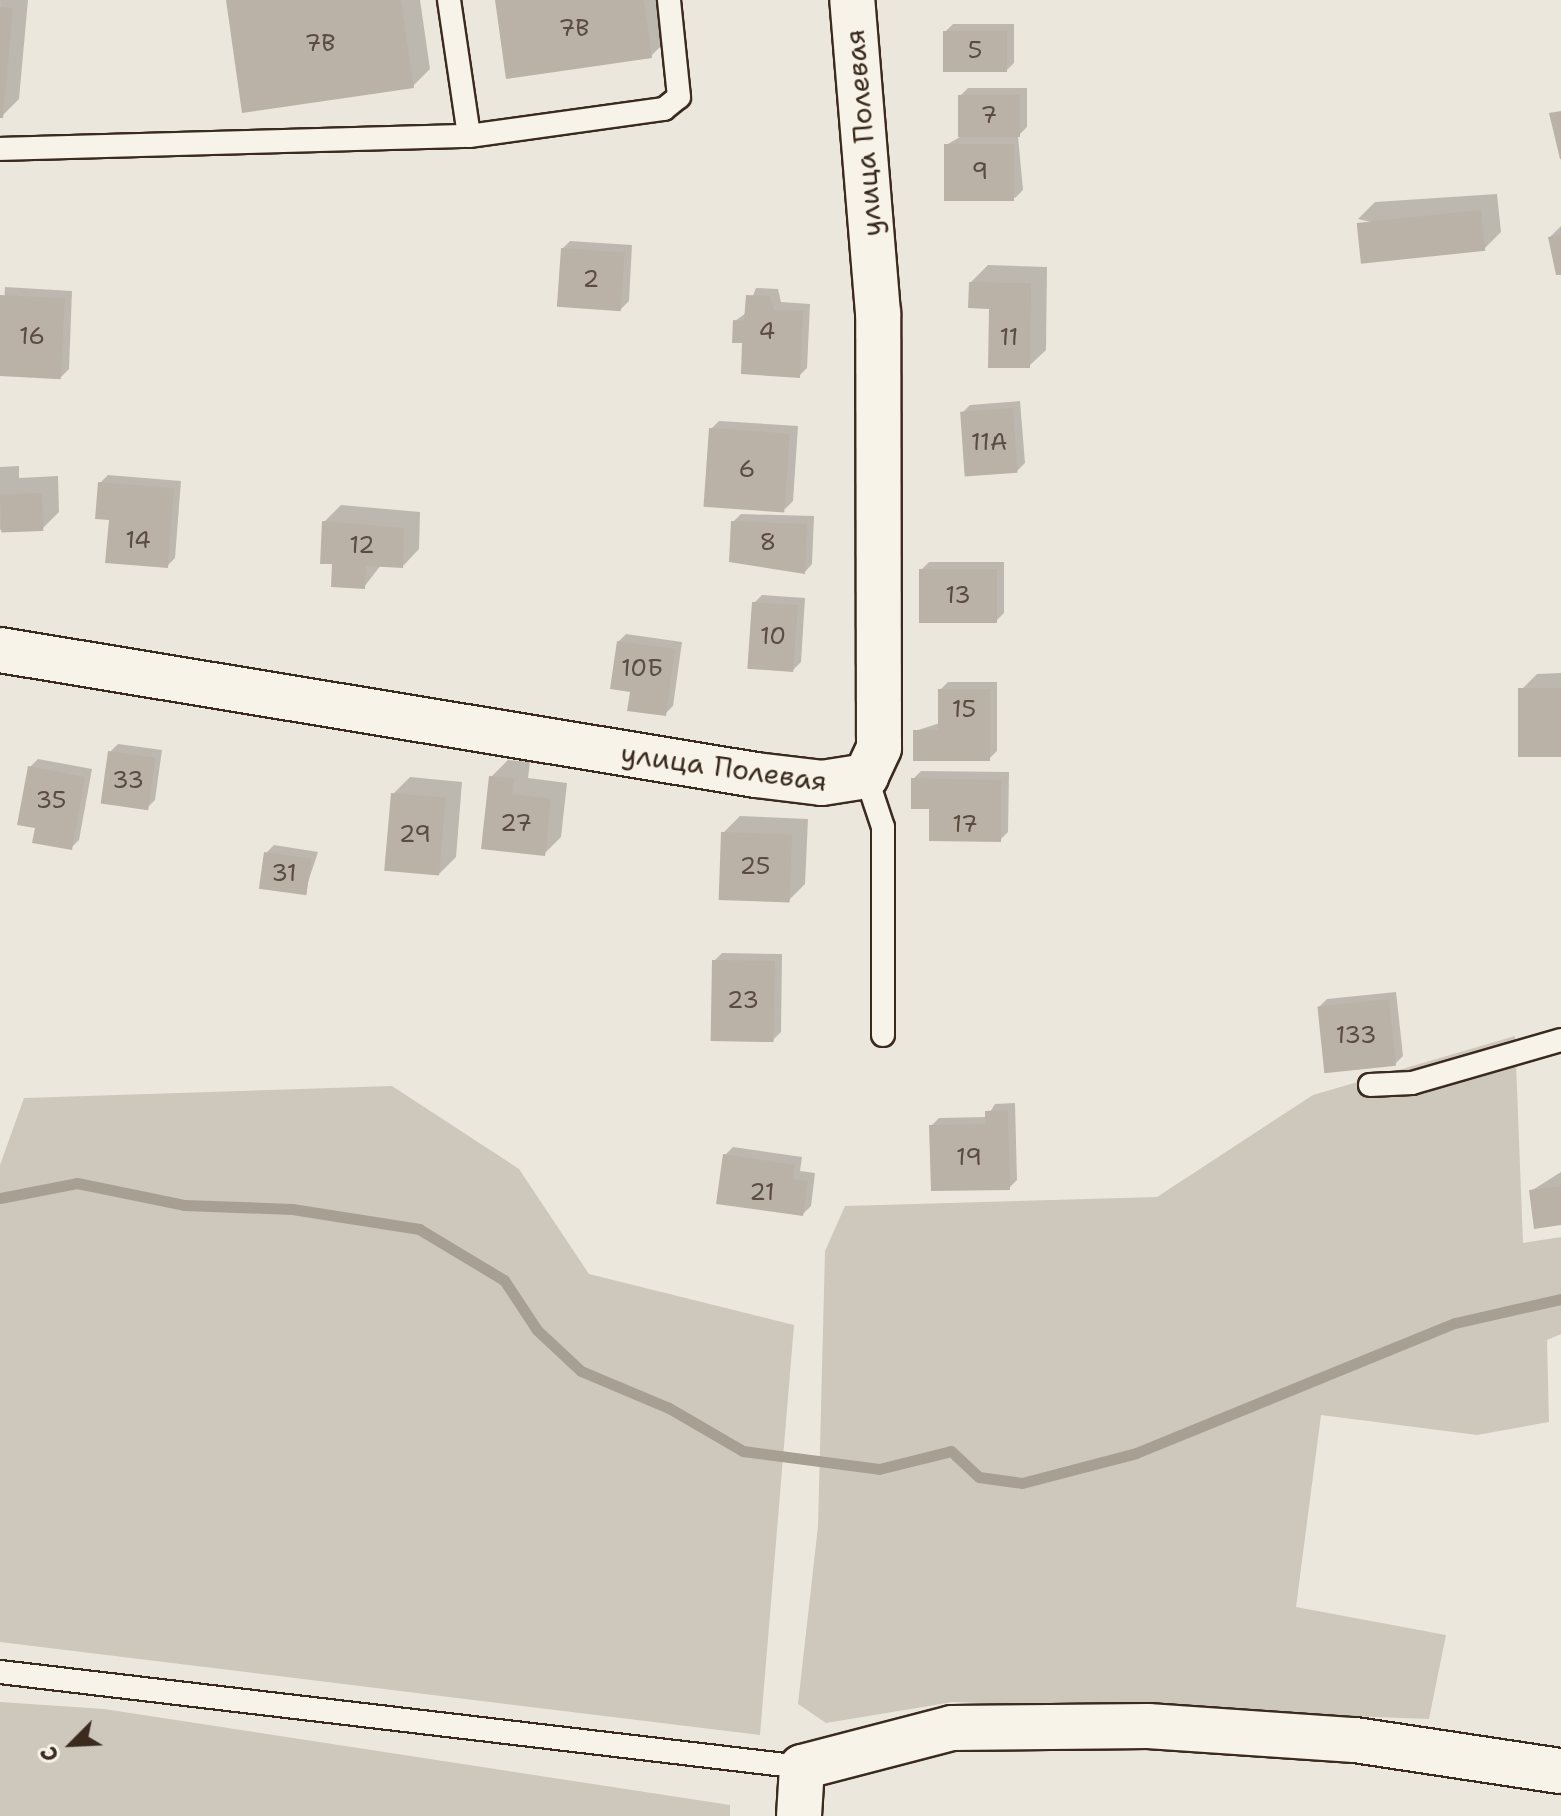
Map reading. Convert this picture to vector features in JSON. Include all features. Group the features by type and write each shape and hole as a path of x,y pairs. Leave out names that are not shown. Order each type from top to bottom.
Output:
{"street":[{"name":"улица Полевая","path":"0,650 756,775 822,783 866,776 879,748 878,313 852,0"},
{"path":"799,1816 802,1767 952,1728 1148,1726 1355,1740 1561,1771"}],"lane":[{"path":"449,0 469,136"},
{"path":"0,149 469,136 674,106 669,0"},
{"path":"866,776 883,827 883,1035"},
{"path":"1370,1085 1412,1083 1561,1040"},
{"path":"0,1672 802,1767"}],"shaded area":[{"path":"1515,1036 1523,1243 1561,1237 1561,1334 1547,1340 1549,1422 1477,1435 1321,1415 1296,1607 1446,1635 1429,1719 953,1702 826,1723 798,1704 818,1526 825,1251 845,1206 1157,1197 1313,1095"},
{"path":"392,1086 519,1169 589,1274 794,1325 760,1735 0,1642 0,1165 24,1098"},
{"path":"0,1702 104,1709 730,1805 730,1816 0,1816"}],"building":[{"path":"226,0 401,0 414,88 242,113"},
{"path":"495,0 644,0 652,58 506,79"},
{"path":"0,7 13,8 3,118 0,118"},
{"path":"943,31 1007,31 1007,72 943,72"},
{"path":"958,95 1020,95 1020,137 958,137"},
{"path":"1561,111 1561,159 1560,159 1549,113"},
{"path":"944,144 1014,144 1014,201 944,201"},
{"path":"1481,210 1485,251 1361,264 1357,223"},
{"path":"1561,235 1561,275 1556,275 1548,237"},
{"path":"561,248 625,252 621,311 557,307"},
{"path":"969,282 1031,283 1030,368 988,368 989,309 968,308"},
{"path":"0,295 65,298 61,379 0,376"},
{"path":"746,295 770,296 774,310 803,311 800,378 741,374 742,343 732,343 733,320 744,321"},
{"path":"1013,408 1018,473 965,477 960,412"},
{"path":"709,428 790,434 784,512 703,507"},
{"path":"98,482 174,488 168,568 105,563 109,520 95,519"},
{"path":"42,493 43,531 1,532 0,494"},
{"path":"322,521 404,528 403,568 366,566 365,589 331,587 332,564 320,564"},
{"path":"731,521 807,524 805,574 729,562"},
{"path":"919,569 997,569 997,623 919,623"},
{"path":"752,602 798,605 793,672 747,669"},
{"path":"617,641 675,649 666,716 627,711 630,692 610,689"},
{"path":"1518,688 1561,688 1561,757 1518,757"},
{"path":"938,689 990,689 990,761 913,761 913,730 938,730"},
{"path":"108,751 156,758 148,810 101,803"},
{"path":"28,766 85,777 72,850 32,843 35,828 17,825"},
{"path":"489,776 514,778 512,794 551,799 545,856 481,849"},
{"path":"911,778 1001,780 1001,842 929,841 929,809 911,809"},
{"path":"391,793 446,798 439,875 384,871"},
{"path":"721,832 792,834 790,902 719,900"},
{"path":"264,852 312,859 306,895 259,889"},
{"path":"712,960 775,961 774,1042 711,1041"},
{"path":"1389,999 1396,1066 1324,1073 1317,1007"},
{"path":"1008,1110 1010,1190 931,1191 929,1125 985,1124 985,1111"},
{"path":"723,1154 795,1165 793,1179 808,1181 803,1216 716,1204"},
{"path":"1561,1186 1561,1225 1534,1229 1529,1190"}],"waterway":[{"path":"0,1198 77,1183 184,1205 292,1209 419,1229 504,1280 537,1330 581,1371 669,1408 743,1451 879,1469 951,1451 979,1477 1022,1483 1136,1453 1455,1323 1561,1299"}]}
